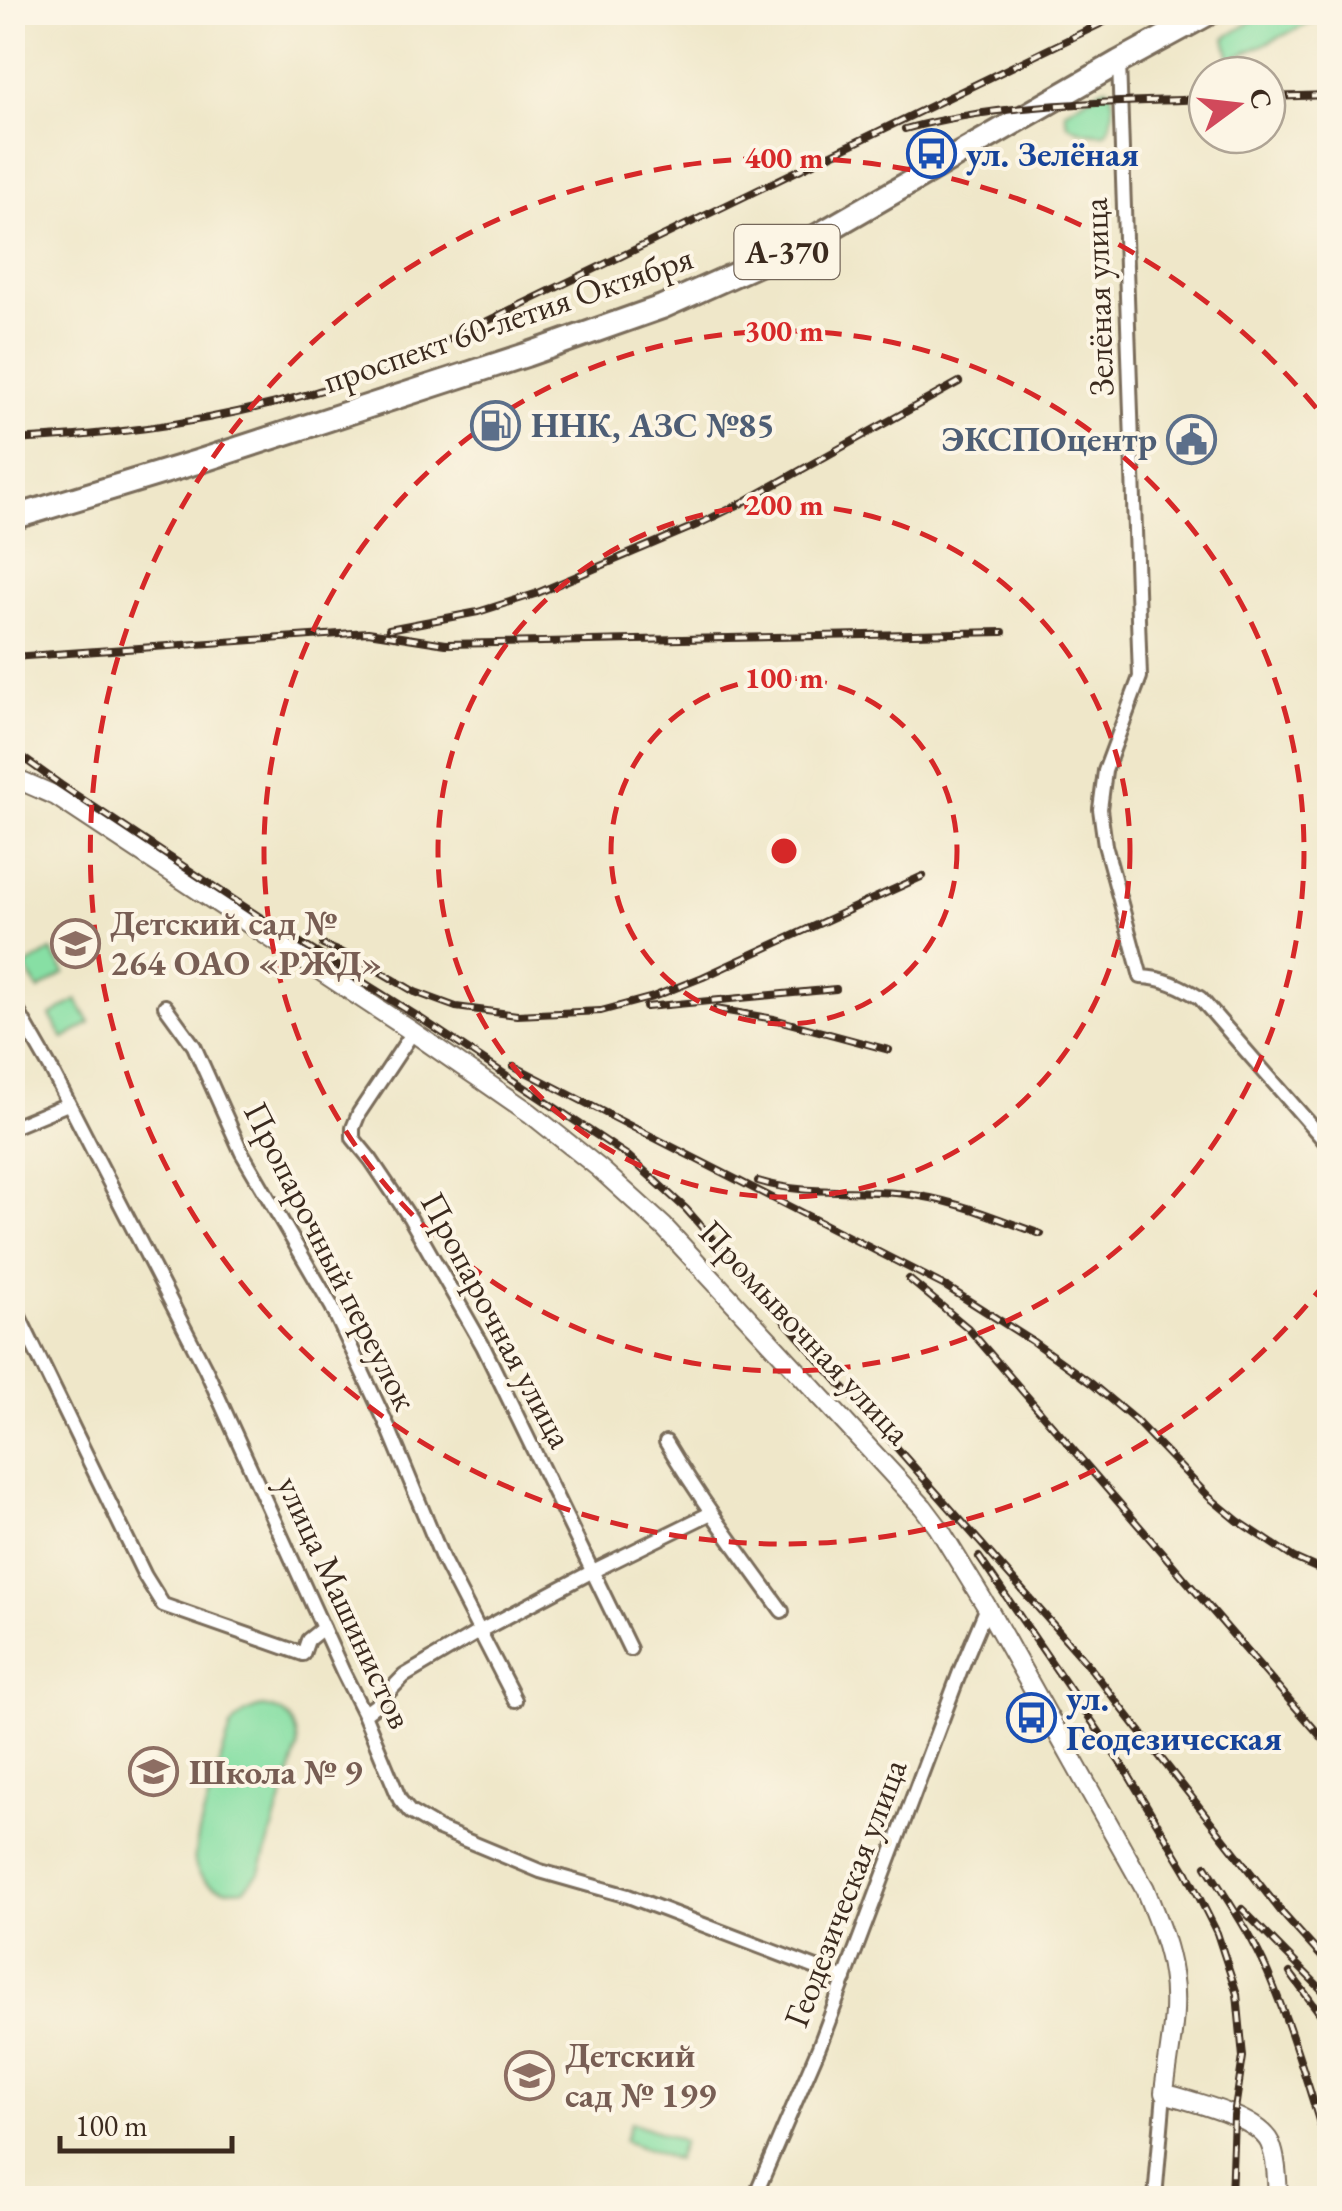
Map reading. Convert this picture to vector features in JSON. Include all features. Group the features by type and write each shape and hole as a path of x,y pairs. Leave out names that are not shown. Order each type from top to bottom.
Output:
{"highway":[{"name":"проспект 60-летия Октября","path":"12,518 197,462 662,307 805,243 1211,12"}],"street":[{"name":"Зелёная улица","path":"1119,62 1140,676 1105,772 1100,809 1104,845 1141,977 1157,978 1200,998 1330,1147"},
{"name":"Промывочная улица","path":"12,781 56,796 530,1113 664,1227 923,1507 987,1606 1145,1889 1162,1933 1173,1974 1174,2004 1156,2198"},
{"name":"Пропарочный переулок","path":"165,1006 194,1046 242,1153 332,1307 443,1560 515,1700"},
{"name":"улица Машинистов","path":"14,1009 68,1104 206,1370 400,1800 410,1812 540,1872 628,1896 845,1979"},
{"name":"Пропарочная улица","path":"413,1032 360,1114 353,1138 410,1218 483,1346 630,1649"},
{"path":"12,1130 68,1104"},
{"path":"12,1302 145,1576 163,1605 303,1654 308,1640 323,1628"},
{"path":"666,1442 678,1465 782,1611"},
{"path":"364,1714 404,1676 480,1631 711,1513"},
{"name":"Геодезическая улица","path":"754,2198 819,2048 987,1606"},
{"path":"1164,2093 1234,2116 1264,2134 1275,2160 1278,2198"}],"green space":[{"path":"1267,12 1330,14 1241,55 1229,55 1225,38"},
{"path":"1107,87 1113,110 1105,133 1086,132 1067,124 1065,111"},
{"path":"51,951 65,973 39,990 25,967"},
{"path":"77,1000 90,1023 64,1039 50,1016"},
{"path":"263,1707 290,1719 298,1748 260,1872 244,1889 221,1888 207,1882 198,1871 198,1838 231,1728 245,1714"},
{"path":"631,2122 683,2141 676,2160 624,2141"}],"railway":[{"path":"12,440 150,428 195,420 329,388 385,368 1125,12"},
{"path":"1287,96 1330,95"},
{"path":"905,129 1017,109 1187,100"},
{"path":"389,629 478,612 535,594 699,524 959,382"},
{"path":"12,657 368,632 446,644 1003,632"},
{"path":"12,750 272,925 628,1156 686,1209 1085,1661 1283,1914 1330,1966"},
{"path":"323,945 360,960 415,992 456,1007 517,1015 601,1011 653,997 703,977 923,876"},
{"path":"646,1007 836,989"},
{"path":"716,1009 774,1019 889,1050"},
{"path":"514,1066 648,1135"},
{"path":"639,1130 947,1287 1032,1341 1135,1420 1209,1497 1238,1521 1294,1558 1330,1574"},
{"path":"758,1181 795,1189 888,1192 941,1200 1041,1234"},
{"path":"909,1279 968,1328 1330,1747"},
{"path":"979,1557 1126,1771 1187,1873 1217,1933 1237,1994 1243,2057 1234,2116 1231,2198"},
{"path":"1206,1866 1268,1973 1330,2156"},
{"path":"1242,1909 1330,1998"},
{"path":"1290,1973 1330,2027"}],"place":[{"name":"ул. Зелёная","path":"931,154"},
{"name":"ННК, АЗС №85","path":"496,425"},
{"name":"ЭКСПОцентр","path":"1192,439"},
{"name":"Детский сад № 264 ОАО «РЖД»","path":"75,943"},
{"name":"ул. Геодезическая","path":"1031,1718"},
{"name":"Школа № 9","path":"154,1772"},
{"name":"Детский сад № 199","path":"530,2075"}]}
